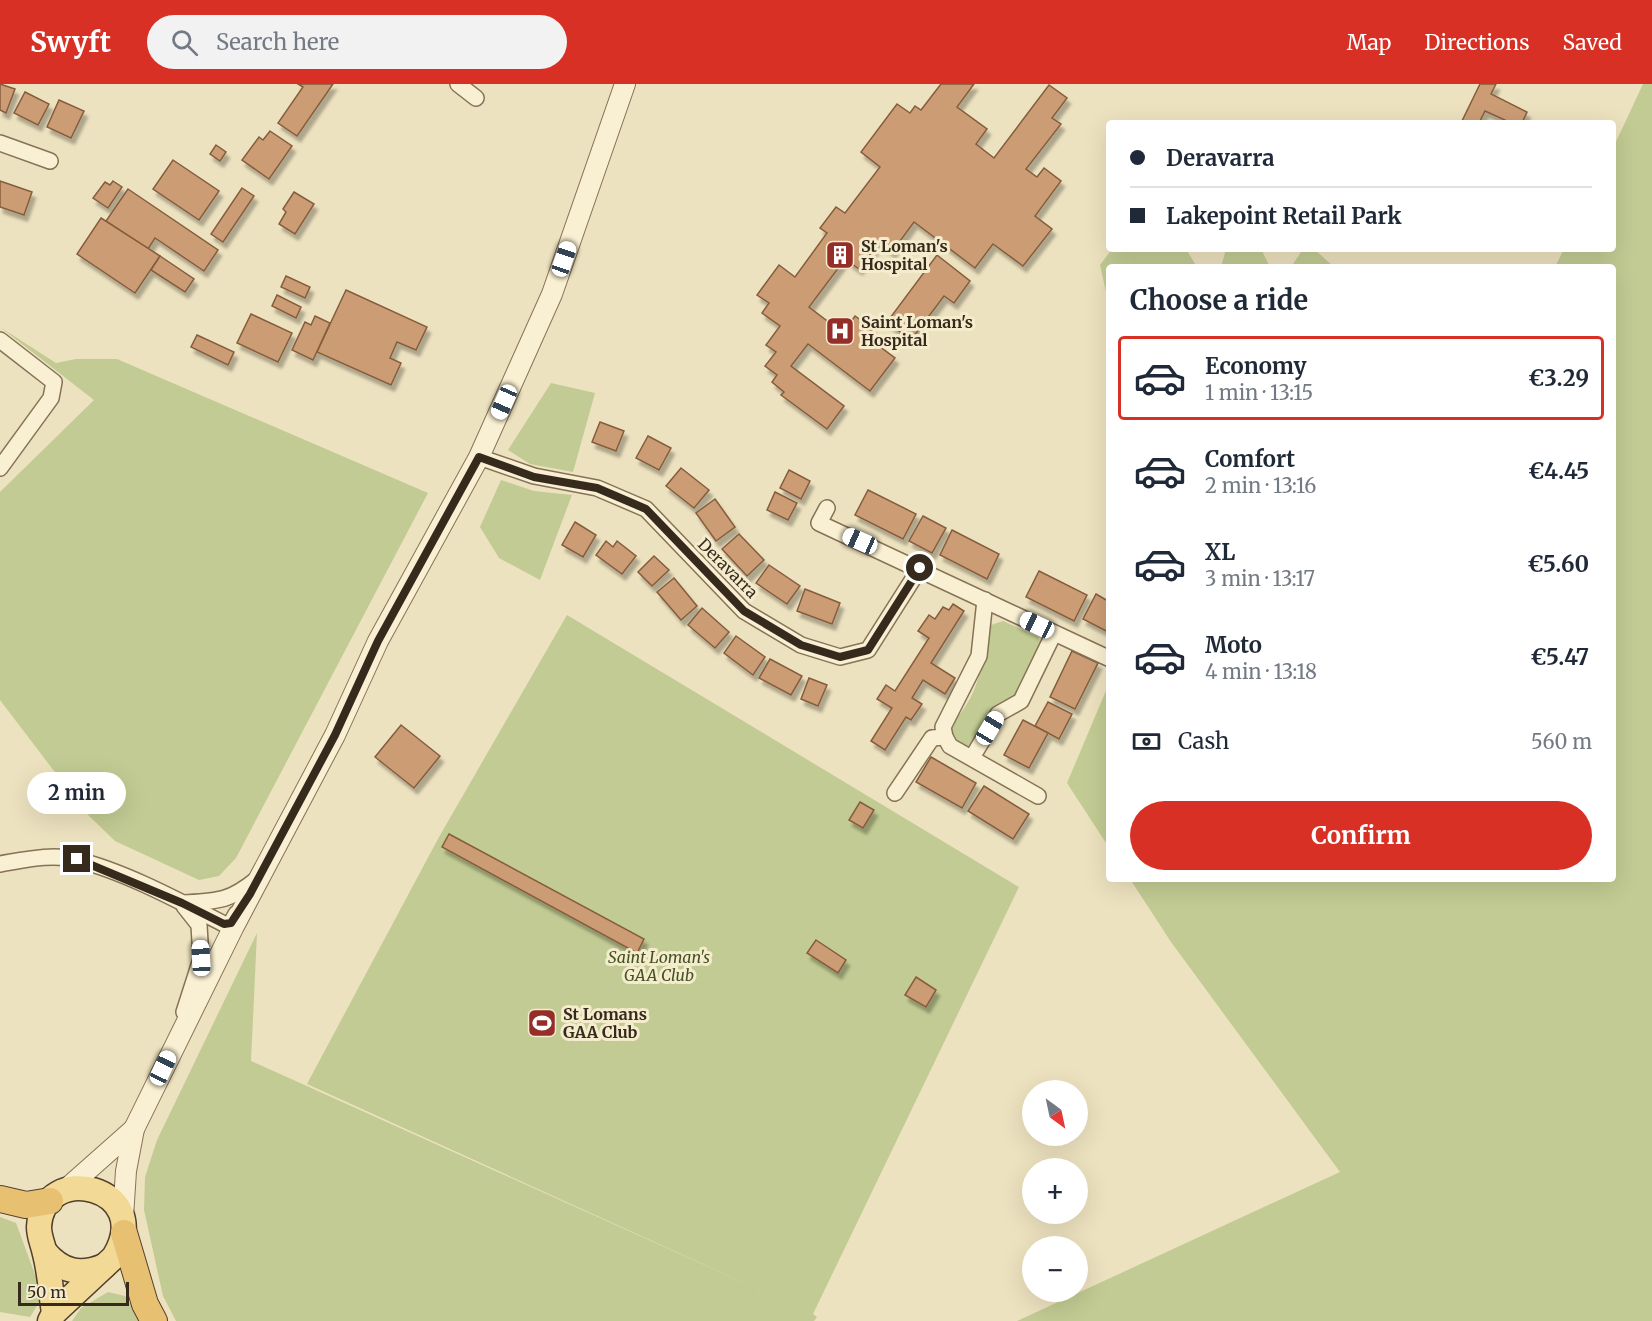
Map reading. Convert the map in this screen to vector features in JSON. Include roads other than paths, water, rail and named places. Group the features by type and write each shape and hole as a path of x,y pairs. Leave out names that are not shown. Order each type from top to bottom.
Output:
{"highway":[{"path":"0,1199 26,1205 57,1196"},
{"path":"124,1225 145,1304 154,1321"}],"main road":[{"path":"78,1187 92,1188 105,1194 116,1204 124,1225 114,1257 52,1317 45,1252 40,1239 39,1226 42,1212 57,1196 78,1187"},
{"path":"45,1252 65,1269 78,1272 104,1266"}],"street":[{"path":"458,84 476,98"},
{"path":"124,1225 126,1172 134,1129 250,894 335,735 378,641 479,457 552,294 626,84"},
{"path":"0,143 50,161"},
{"path":"0,340 54,382 51,398 0,468"},
{"name":"Deravarra","path":"479,457 534,477 597,488 646,509 744,611 801,645 840,657 868,650 920,568"},
{"path":"827,508 819,523 920,568 1106,657"},
{"path":"985,600 979,656 943,727 945,737 950,746 973,756 1038,796"},
{"path":"973,756 998,714 1021,701 1054,633"},
{"path":"896,793 932,738 945,737"},
{"path":"0,864 27,859 77,859 228,925 250,894"},
{"path":"182,903 220,901 243,890 260,877"},
{"path":"173,1048 201,958 199,925 182,903"},
{"path":"57,1196 134,1129"}],"place":[{"name":"St Loman's Hospital","path":"840,255"},
{"name":"Saint Loman's Hospital","path":"840,331"},
{"name":"St Lomans GAA Club","path":"542,1023"}],"park label":[{"name":"Saint Loman's GAA Club","path":"659,966"}]}
